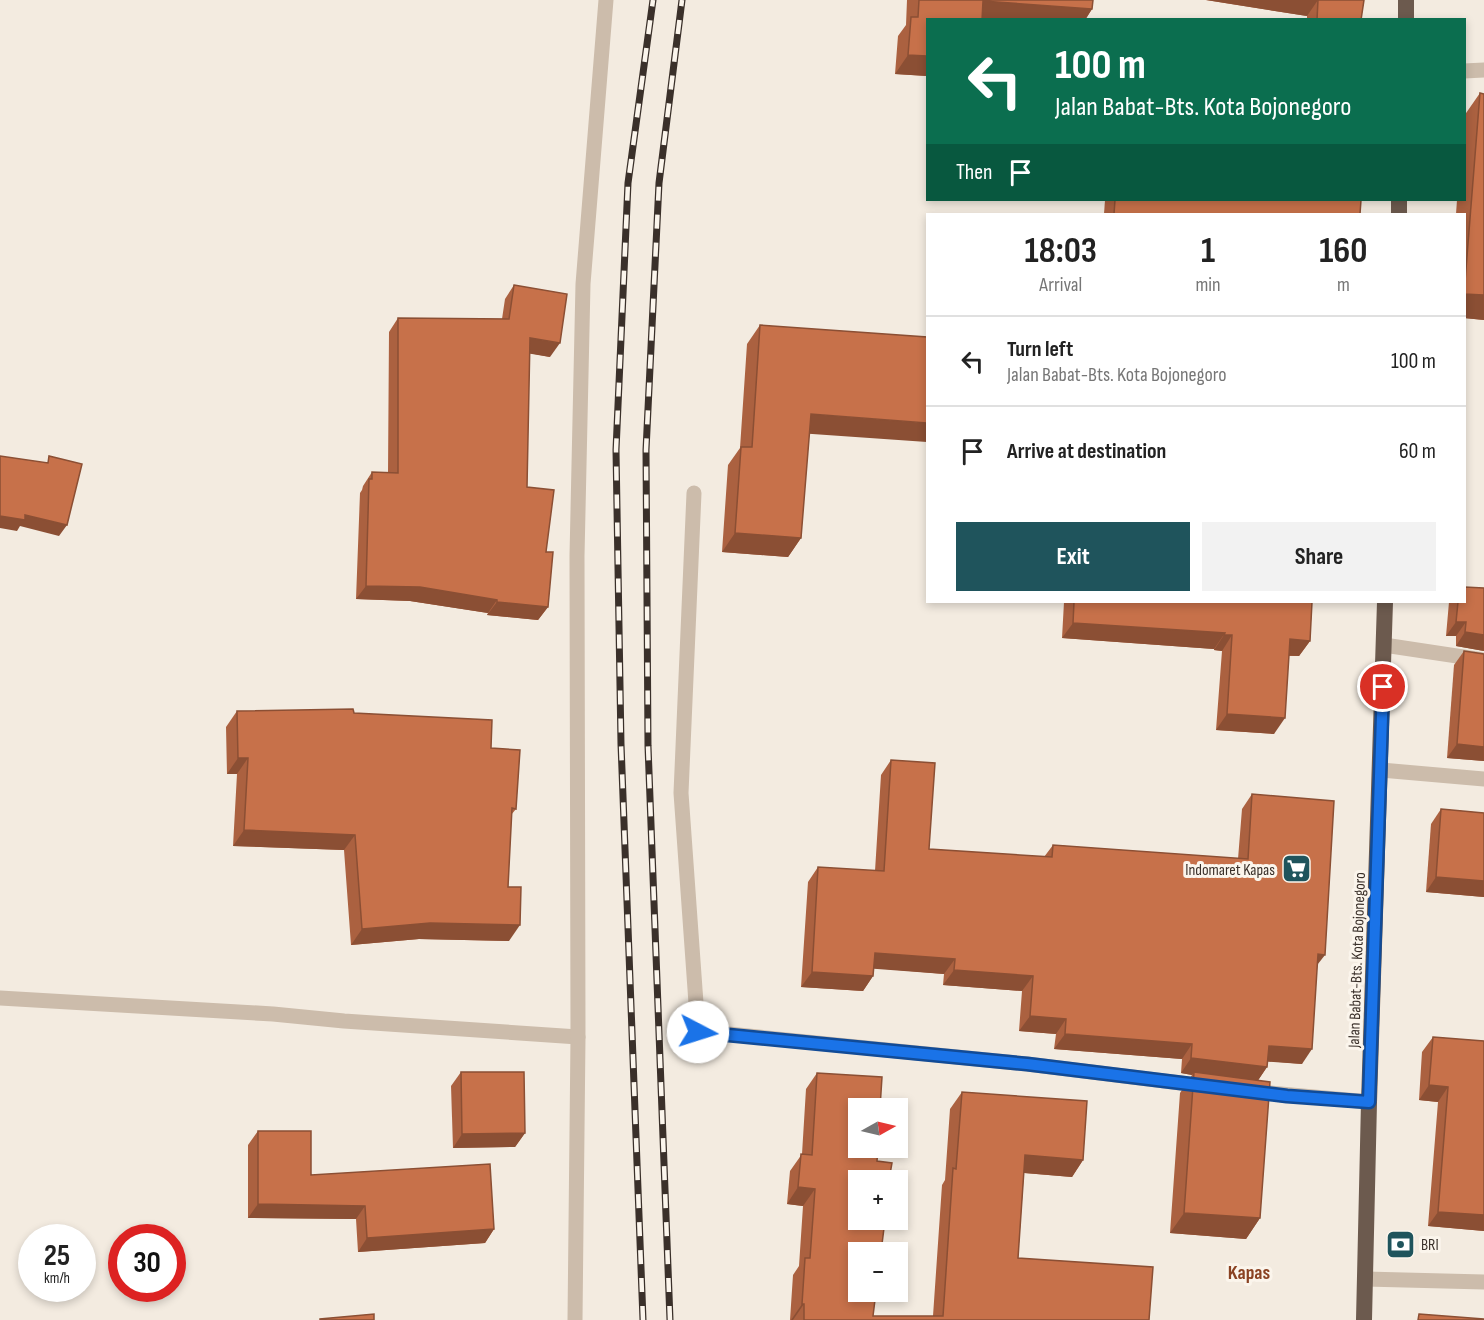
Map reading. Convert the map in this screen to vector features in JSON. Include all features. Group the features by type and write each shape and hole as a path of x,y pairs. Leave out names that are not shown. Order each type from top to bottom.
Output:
{"highway":[{"path":"1406,0 1406,18"},
{"name":"Jalan Babat-Bts. Kota Bojonegoro","path":"1364,1320 1385,603"}],"street":[{"path":"575,1320 578,1037 577,556 583,284 606,0"},
{"path":"1466,71 1484,70"},
{"path":"694,493 681,793 698,1032 1027,1064 1216,1087"},
{"path":"1384,645 1484,660"},
{"path":"1381,770 1484,778"},
{"path":"0,998 273,1014 578,1037"},
{"path":"1239,1090 1369,1102"},
{"path":"1365,1279 1484,1282"}],"building":[{"path":"919,0 1093,0 1092,9 983,1 982,18 926,18 926,56 908,55 911,17 918,17"},
{"path":"1318,0 1364,0 1361,18 1317,18"},
{"path":"1480,93 1484,94 1484,295 1466,294"},
{"path":"1115,201 1361,201 1360,213 1114,213"},
{"path":"514,285 567,294 560,343 530,338 527,487 554,490 546,552 553,552 548,607 497,602 497,600 420,587 366,586 369,479 372,479 372,472 398,473 398,318 509,319"},
{"path":"760,325 926,337 926,423 811,414 801,538 735,533 741,447 752,447"},
{"path":"0,456 48,463 49,456 82,464 67,525 25,515 25,520 0,516"},
{"path":"1466,587 1484,588 1484,635 1465,632 1466,622 1456,622 1458,603 1466,603"},
{"path":"1074,603 1312,603 1310,641 1290,639 1285,718 1227,714 1232,635 1073,623"},
{"path":"1464,651 1484,654 1484,747 1457,744"},
{"path":"353,709 354,713 492,720 491,748 520,750 516,809 512,808 508,887 521,887 520,925 430,923 362,929 355,835 244,830 248,758 238,758 237,711"},
{"path":"891,760 935,763 929,849 1052,857 1053,845 1248,859 1252,794 1334,801 1325,955 1318,954 1312,1049 1269,1046 1267,1067 1191,1058 1192,1044 1065,1034 1066,1019 1030,1016 1033,976 954,970 955,959 875,953 873,976 812,972 818,867 884,871"},
{"path":"1441,809 1484,813 1484,881 1436,877"},
{"path":"1433,1037 1484,1041 1484,1215 1438,1212 1448,1087 1429,1085"},
{"path":"461,1072 524,1072 525,1133 462,1134"},
{"path":"1194,1072 1270,1082 1260,1218 1184,1213"},
{"path":"817,1073 882,1077 881,1098 848,1098 848,1158 877,1158 877,1161 892,1163 891,1170 848,1170 848,1230 884,1230 882,1242 848,1242 848,1302 875,1302 873,1316 943,1316 953,1168 956,1169 962,1092 1087,1101 1083,1160 1025,1155 1018,1258 1153,1267 1149,1320 804,1320 804,1304 802,1304 805,1258 810,1258 815,1189 798,1187 801,1154 812,1155"},
{"path":"258,1131 311,1131 311,1175 490,1164 494,1229 367,1238 365,1206 258,1204"},
{"path":"374,1314 374,1320 320,1320 320,1319"},
{"path":"1419,1314 1484,1319 1484,1320 1418,1320"}],"railway":[{"path":"643,1320 621,744 616,450 628,183 653,0"},
{"path":"670,1320 648,746 646,450 659,183 682,0"}],"place":[{"name":"Indomaret Kapas","path":"1296,869"},
{"name":"BRI","path":"1400,1244"}],"district":[{"name":"Kapas","path":"1249,1272"}],"route":[{"path":"698,1032 1027,1064 1287,1096 1369,1102 1383,687"}]}
